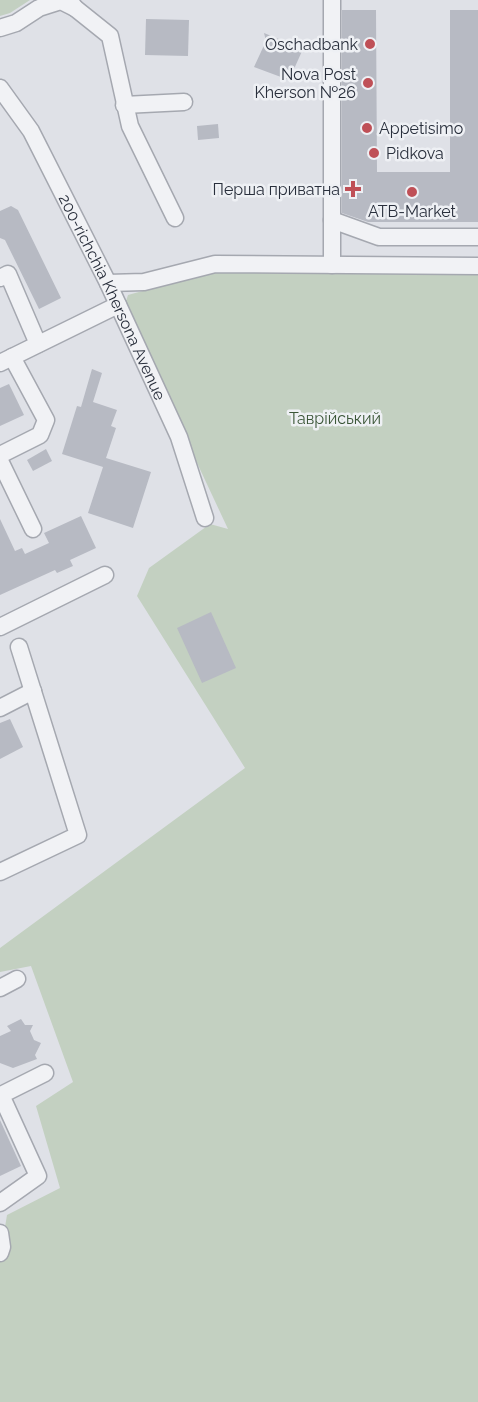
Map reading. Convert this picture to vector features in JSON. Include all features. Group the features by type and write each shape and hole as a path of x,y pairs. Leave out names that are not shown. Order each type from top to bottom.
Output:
{"street":[{"path":"332,0 332,265"},
{"path":"0,28 16,23 43,4 61,1 72,4 110,36 130,126 175,218"},
{"name":"200-richchia Khersona Avenue","path":"0,88 31,131 108,283 179,437 206,518"},
{"path":"124,105 184,102"},
{"path":"332,220 379,237 478,237"},
{"path":"108,283 144,282 215,264 478,266"},
{"path":"0,278 8,274 38,344"},
{"path":"0,455 39,435 46,420 6,360 118,305"},
{"path":"0,462 33,529"},
{"path":"0,627 105,575"},
{"path":"0,872 78,835 20,647"},
{"path":"0,708 33,691"},
{"path":"0,988 17,979"},
{"path":"0,1203 38,1176 0,1094 45,1073"},
{"path":"0,1233 2,1247 0,1253"}],"green space":[{"path":"0,0 30,0 10,13 0,16"},
{"name":"Таврійський","path":"215,271 478,275 478,1402 0,1402 0,1257 7,1215 60,1188 36,1106 73,1082 31,966 0,972 0,948 245,768 137,596 149,568 210,524 228,529 124,307 128,295"}],"building":[{"path":"342,10 376,10 377,172 450,172 450,10 478,10 478,222 368,222 342,213"},
{"path":"146,19 189,20 188,56 145,55"},
{"path":"264,33 303,49 289,80 254,67 266,41"},
{"path":"218,124 219,138 198,140 197,126"},
{"path":"11,206 18,210 61,298 39,309 5,240 0,238 0,211"},
{"path":"92,369 102,373 93,402 117,410 111,426 116,428 106,458 151,472 133,528 88,513 103,467 62,454 77,406 81,407"},
{"path":"9,384 24,415 0,426 0,388"},
{"path":"46,449 52,461 33,471 27,460"},
{"path":"81,516 96,548 70,560 73,566 57,573 55,570 0,595 0,519 15,551 22,548 25,554 49,543 44,533"},
{"path":"211,612 236,668 202,683 177,628"},
{"path":"10,719 23,747 0,759 0,723"},
{"path":"21,1019 25,1025 33,1025 30,1031 34,1040 41,1043 35,1055 37,1059 13,1068 0,1063 0,1036 11,1031 7,1026"},
{"path":"0,1120 21,1166 0,1176"}],"place":[{"name":"Oschadbank","path":"370,44"},
{"name":"Nova Post Kherson №26","path":"368,83"},
{"name":"Appetisimo","path":"367,128"},
{"name":"Pidkova","path":"374,153"},
{"name":"Перша приватна","path":"353,189"},
{"name":"ATB-Market","path":"412,192"}]}
